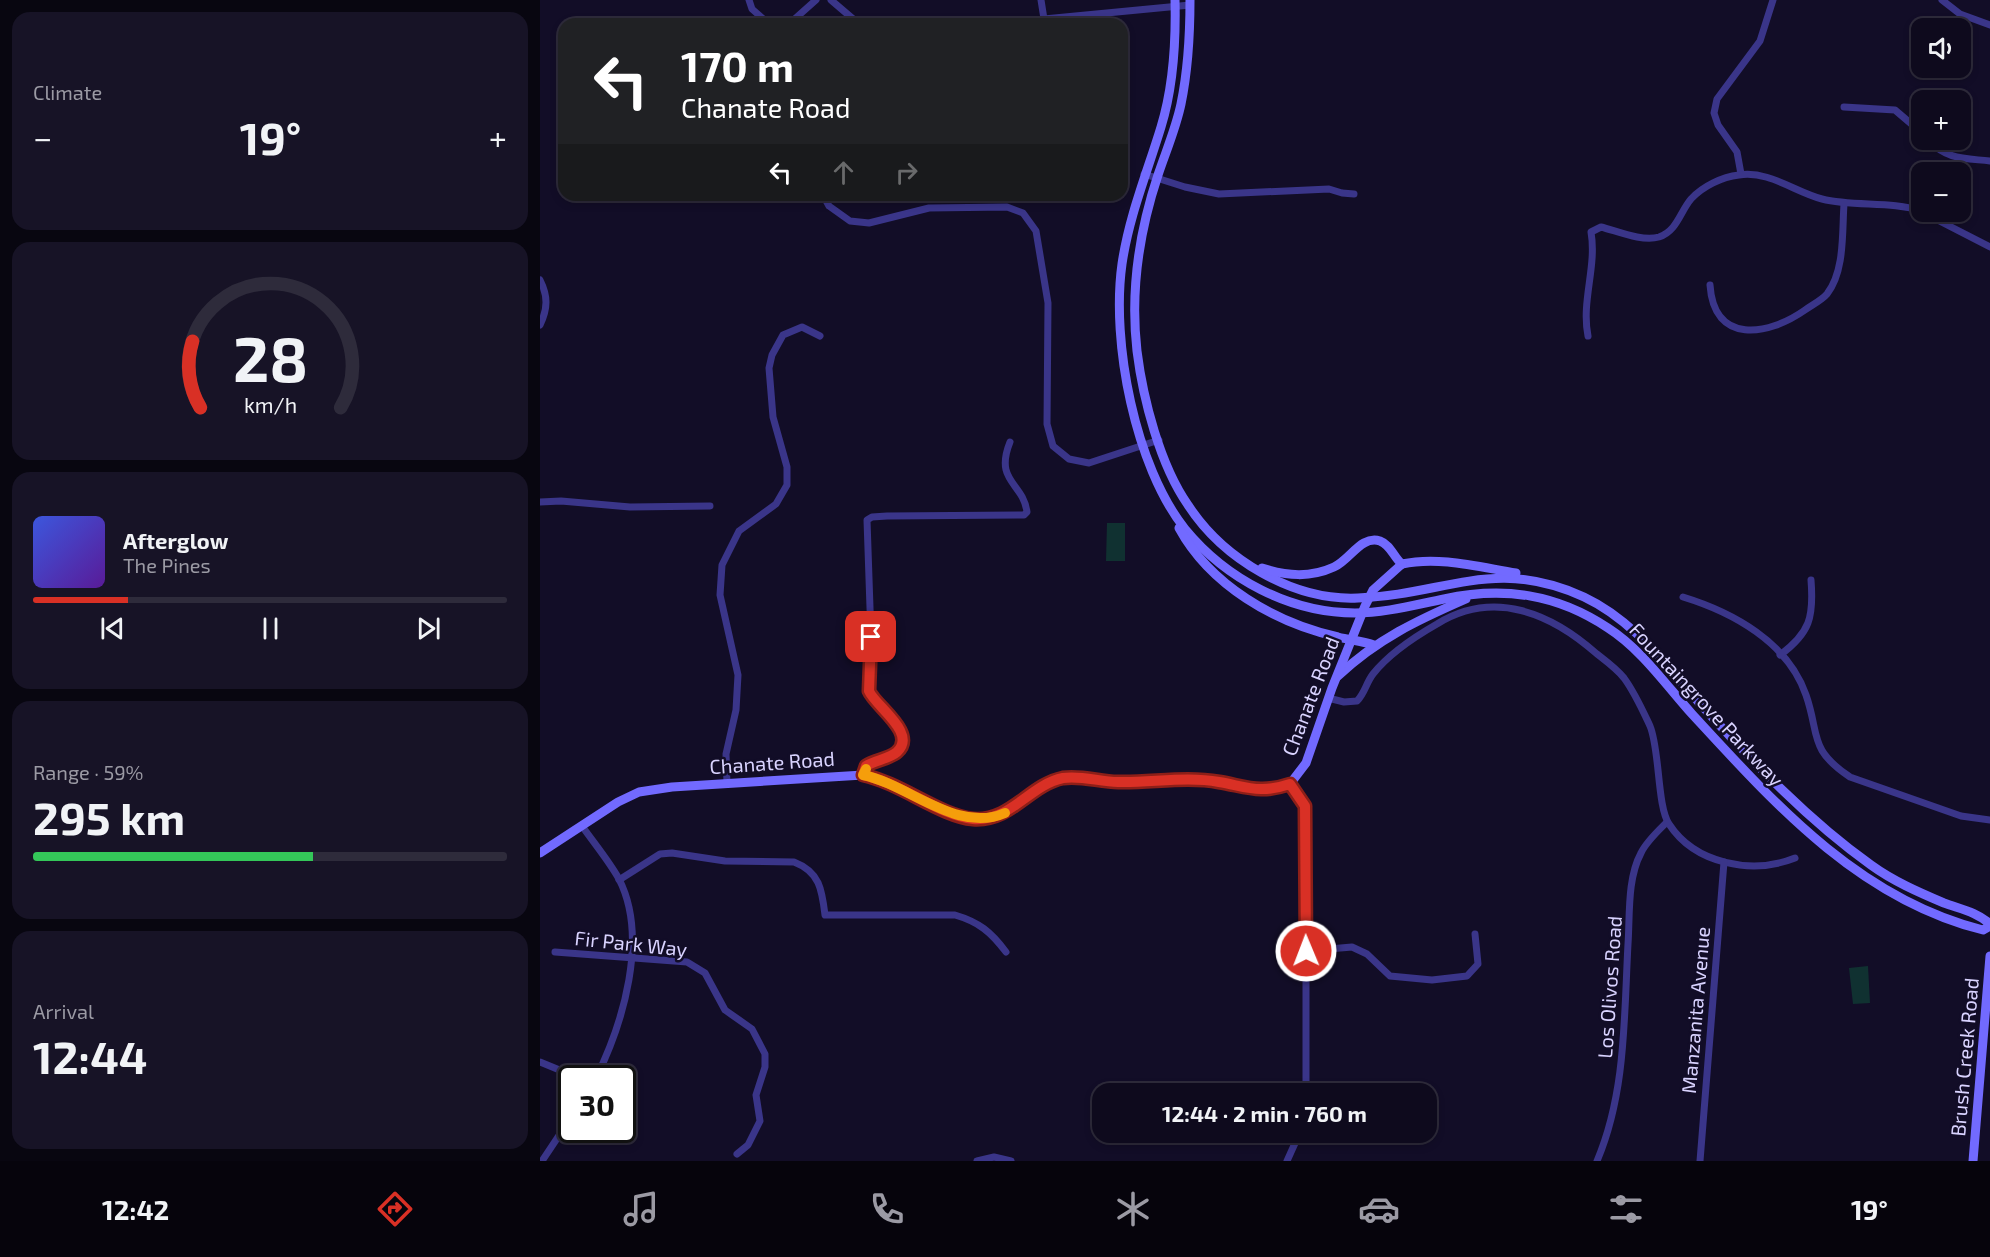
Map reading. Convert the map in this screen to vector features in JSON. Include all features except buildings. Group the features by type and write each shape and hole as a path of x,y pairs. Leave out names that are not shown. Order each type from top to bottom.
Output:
{"main road":[{"name":"Fountaingrove Parkway","path":"1175,3 1172,61 1162,123 1144,174 1127,234 1119,295 1124,374 1143,446 1173,512 1205,549 1252,585 1276,598 1335,612 1384,611 1498,591 1550,599 1581,611 1614,631 1641,657 1766,793 1805,830 1863,877 1885,891 1947,920 1983,930 1990,925 1981,916 1914,890 1871,865 1776,784 1641,637 1617,616 1587,598 1526,579 1472,579 1396,594 1341,598 1286,585 1234,554 1188,506 1174,481 1159,440 1140,372 1134,296 1139,246 1157,178 1181,104 1190,2"},
{"path":"1173,512 1187,543 1207,567 1266,611 1339,637 1352,638 1374,645"},
{"path":"1234,554 1264,568 1303,576 1336,566 1360,545 1374,540 1385,544 1402,564 1418,561 1446,562 1524,575 1547,584"},
{"name":"Chanate Road","path":"540,853 608,808 639,792 813,776 863,775 896,784 946,811 973,819 986,819 1011,810 1051,782 1065,778 1125,783 1197,780 1258,790 1290,784 1306,763 1328,698 1373,590 1402,564"},
{"path":"1335,680 1374,645 1468,598 1498,591"},
{"name":"Brush Creek Road","path":"1973,1161 1990,956"}],"street":[{"path":"749,0 756,14 761,18"},
{"path":"796,18 816,0"},
{"path":"831,0 852,18"},
{"path":"1041,0 1044,18"},
{"path":"1741,174 1737,152 1718,125 1714,113 1717,99 1760,41 1773,0"},
{"path":"1942,0 1960,14 1990,25"},
{"path":"1052,18 1190,2"},
{"path":"1844,106 1895,110 1911,124"},
{"path":"1938,150 1952,157 1990,161"},
{"path":"1144,174 1220,194 1329,189 1354,194"},
{"path":"1587,336 1584,319 1593,267 1591,232 1601,227 1643,237 1659,237 1678,222 1690,200 1704,188 1741,174 1763,177 1818,198 1844,204 1911,208"},
{"path":"827,201 850,221 869,223 929,208 1007,207 1023,213 1036,231 1048,303 1047,424 1053,446 1069,459 1089,463 1159,440"},
{"path":"1710,285 1711,301 1717,315 1726,323 1754,331 1785,324 1827,295 1834,282 1839,264 1844,204"},
{"path":"1943,222 1990,247"},
{"path":"540,280 548,295 545,316 540,325"},
{"path":"727,784 726,754 736,710 738,675 720,595 722,565 739,531 776,504 788,485 787,467 773,417 769,389 772,355 783,335 792,329 802,327 820,336"},
{"path":"863,775 866,766 897,752 902,743 902,734 895,721 872,698 869,691 871,637 867,520 872,517 887,516 1024,515 1027,512 1026,503 1010,480 1004,462 1010,442"},
{"path":"540,502 561,501 630,507 710,506"},
{"path":"1780,655 1797,642 1809,621 1812,609 1811,580"},
{"path":"1683,597 1722,610 1739,619 1780,655 1803,685 1816,741 1834,767 1850,777 1961,816 1990,820"},
{"path":"1328,698 1344,702 1358,701 1377,669 1439,622 1463,612 1491,605 1535,613 1562,626 1582,640 1623,676 1651,730 1667,822 1694,849 1724,862 1763,866 1779,864 1795,858"},
{"path":"1290,784 1305,806 1306,1083"},
{"name":"Los Olivos Road","path":"1597,1161 1605,1140 1622,1061 1630,909 1636,868 1641,853 1667,822"},
{"path":"582,826 619,880 630,911 631,957 620,1016 602,1065"},
{"path":"619,880 660,854 672,853 725,861 794,862 805,866 821,881 825,915 955,915 972,920 991,931 1006,952"},
{"name":"Manzanita Avenue","path":"1700,1161 1724,862"},
{"path":"1306,951 1352,947 1367,954 1390,976 1432,980 1467,976 1478,964 1475,934"},
{"name":"Fir Park Way","path":"555,952 675,960 696,966 705,973 725,1010 752,1029 765,1054 765,1067 756,1095 760,1121 748,1145 737,1154"},
{"path":"540,1062 558,1069"},
{"path":"542,1161 558,1137"},
{"path":"1287,1161 1295,1143"},
{"path":"977,1161 994,1157 1011,1161"}],"green space":[{"path":"1107,523 1125,523 1125,561 1106,561"},
{"path":"1868,966 1870,1003 1853,1004 1849,968"}],"slow traffic":[{"path":"866,769 863,775 896,784 962,817 986,819 1005,813"}],"route":[{"path":"871,637 869,691 872,698 895,721 902,734 902,743 897,752 866,766 863,775 896,784 962,817 986,819 998,815 1011,810 1051,782 1073,777 1146,783 1197,780 1258,790 1290,784 1305,806 1306,951"}]}
